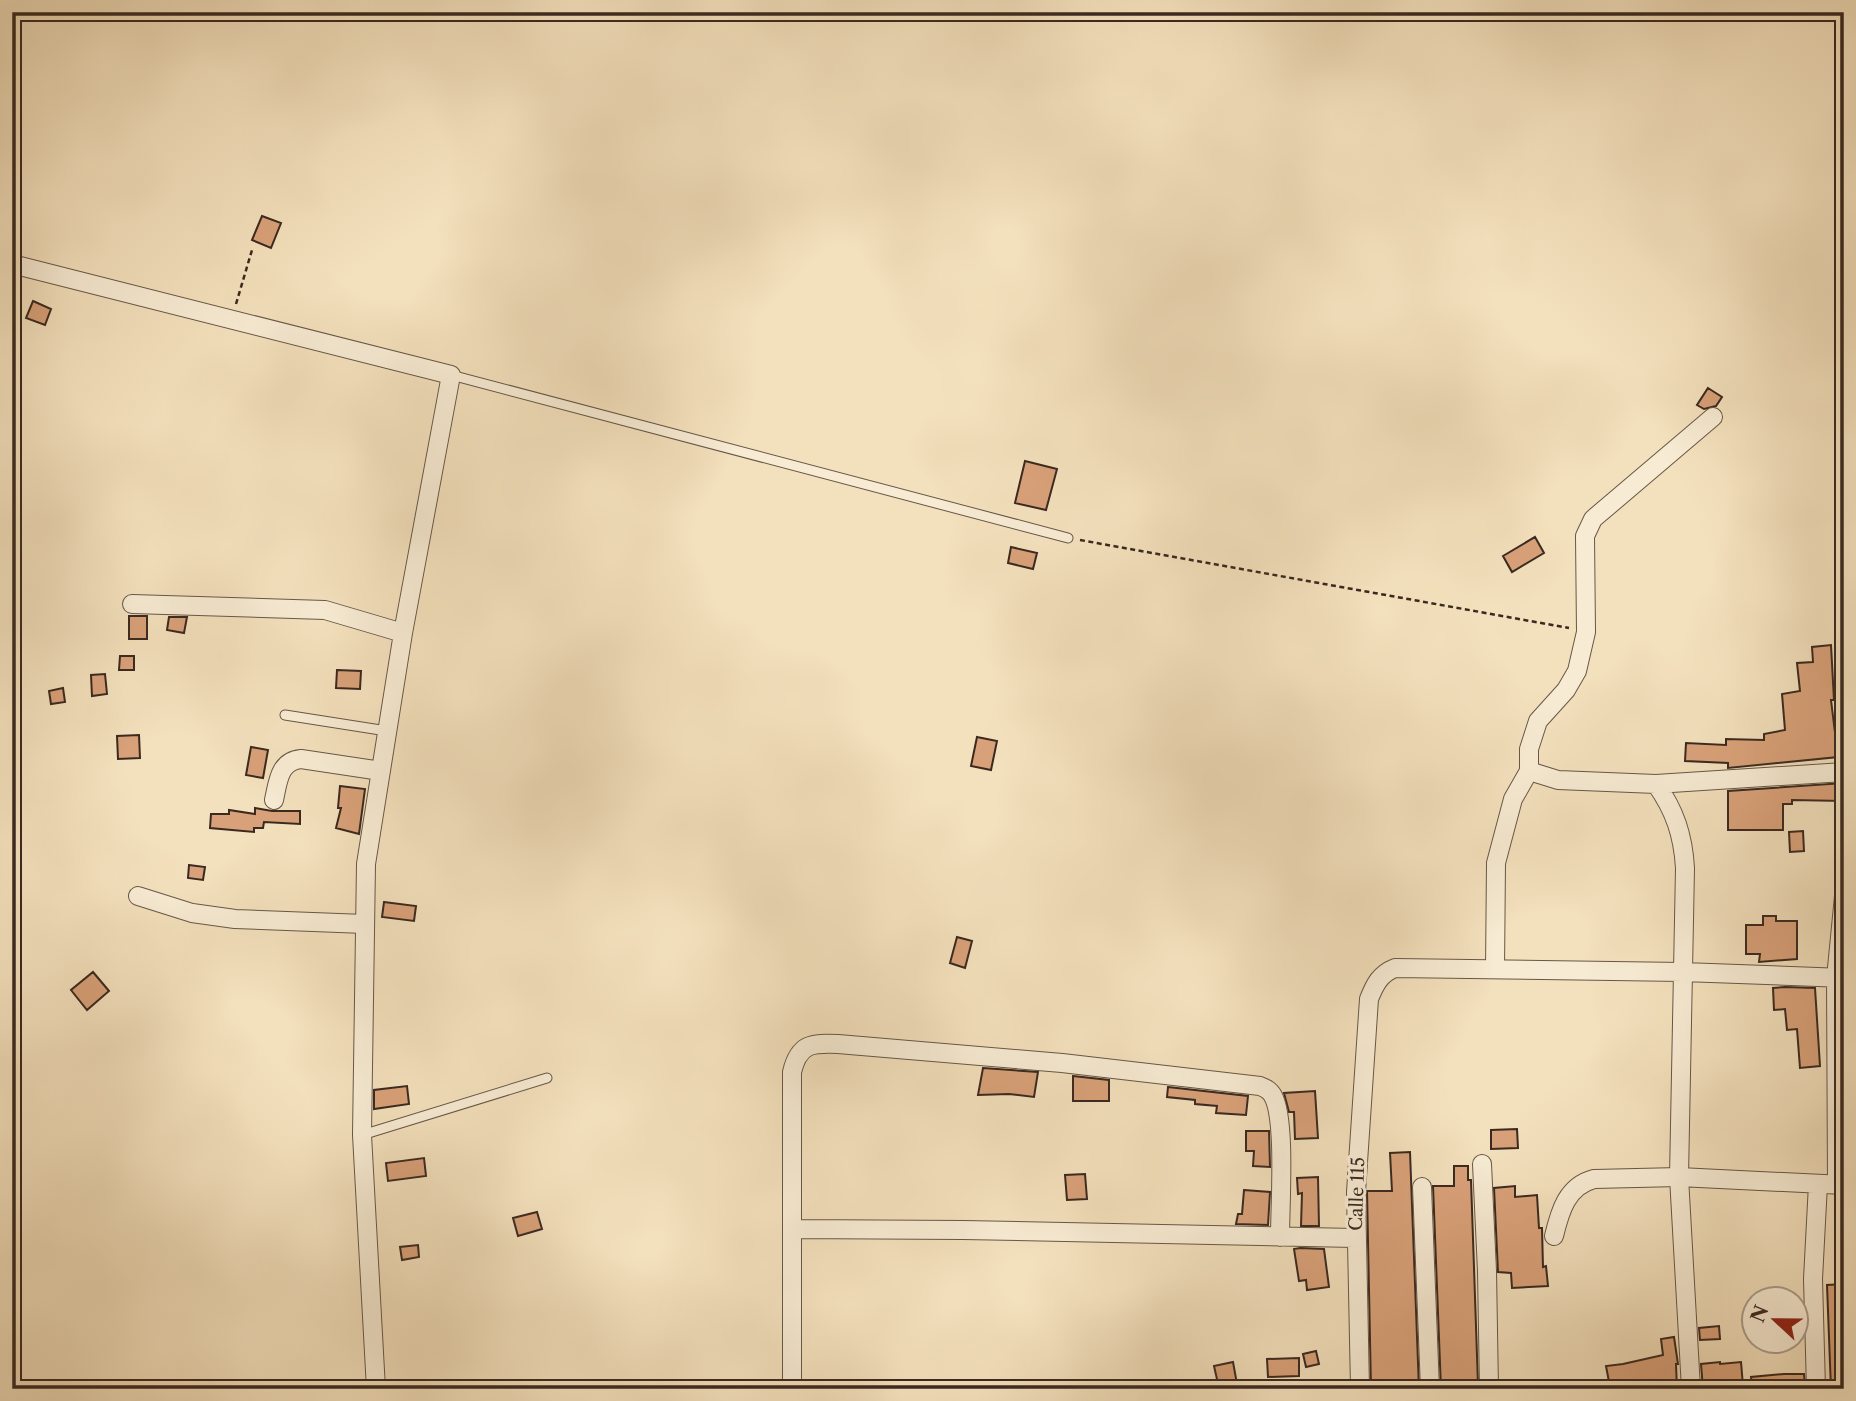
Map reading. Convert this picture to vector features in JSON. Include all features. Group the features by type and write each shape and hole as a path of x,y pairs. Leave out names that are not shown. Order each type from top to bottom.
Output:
{"street":[{"path":"12,264 451,375 403,633 366,864 362,1135 376,1389"},
{"path":"1713,417 1593,519 1584,536 1586,632 1577,671 1566,690 1538,721 1529,749 1530,771 1513,799 1496,863 1495,969 1840,978"},
{"path":"132,604 325,610 403,633"},
{"path":"274,800 283,767 292,760 381,771"},
{"path":"1530,771 1558,780 1656,785 1844,772"},
{"path":"1656,785 1669,803 1683,841 1685,868 1679,1177 1691,1389"},
{"path":"1554,1236 1559,1215 1569,1195 1574,1188 1594,1179 1679,1177 1840,1185 1840,978 1844,896"},
{"path":"138,897 192,912 235,919 365,924"},
{"name":"Calle 115","path":"1360,1389 1356,1192 1369,999 1377,980 1385,972 1395,968 1495,969"},
{"path":"792,1389 792,1072 795,1059 804,1048 818,1044 1062,1062 1260,1086 1274,1097 1278,1110 1280,1237"},
{"path":"1482,1164 1489,1389"},
{"path":"1816,1389 1813,1279 1818,1184"},
{"path":"1422,1187 1430,1389"},
{"path":"792,1229 1355,1238"}],"lane":[{"path":"451,375 1068,538"},
{"path":"285,715 387,731"},
{"path":"362,1135 547,1078"}],"path":[{"path":"231,320 252,250"},
{"path":"1068,538 1586,632"}],"building":[{"path":"262,216 281,223 271,248 252,240"},
{"path":"33,301 51,309 45,325 26,318"},
{"path":"1708,388 1722,397 1716,406 1704,409 1697,405"},
{"path":"1025,461 1057,469 1046,510 1015,503"},
{"path":"1535,537 1544,553 1512,572 1503,556"},
{"path":"1011,547 1037,553 1033,569 1008,563"},
{"path":"129,616 147,616 147,639 129,639"},
{"path":"169,617 187,617 184,633 167,630"},
{"path":"1831,645 1834,700 1831,700 1838,757 1728,768 1728,763 1685,761 1686,743 1726,745 1726,739 1764,740 1764,734 1785,730 1782,694 1800,691 1797,663 1813,662 1812,647"},
{"path":"120,656 134,656 134,670 119,670"},
{"path":"337,670 361,671 360,689 336,688"},
{"path":"105,674 107,694 92,696 91,675"},
{"path":"63,688 65,702 51,704 49,691"},
{"path":"139,735 140,758 118,759 117,736"},
{"path":"977,737 997,741 991,770 971,766"},
{"path":"251,747 268,750 263,778 246,775"},
{"path":"1844,783 1844,801 1792,800 1792,804 1783,804 1783,830 1728,830 1728,791"},
{"path":"340,786 365,789 359,834 336,828 341,808 338,808"},
{"path":"255,808 300,811 300,824 264,822 263,828 254,828 254,832 210,828 211,814 229,814 229,810 255,814"},
{"path":"1803,831 1804,851 1790,852 1789,832"},
{"path":"189,865 205,867 203,880 188,878"},
{"path":"384,902 416,906 414,921 382,917"},
{"path":"1763,916 1776,916 1776,921 1797,921 1797,959 1759,962 1760,954 1746,954 1746,925 1763,925"},
{"path":"957,937 972,941 965,968 950,963"},
{"path":"93,972 109,991 87,1010 71,990"},
{"path":"1773,988 1815,988 1820,1066 1800,1068 1797,1029 1787,1030 1785,1009 1774,1010"},
{"path":"983,1068 1038,1072 1034,1097 1009,1094 978,1095"},
{"path":"1073,1076 1109,1080 1109,1101 1073,1101"},
{"path":"407,1086 409,1104 374,1109 374,1090"},
{"path":"1168,1087 1248,1096 1246,1115 1216,1113 1217,1106 1167,1097"},
{"path":"1315,1091 1318,1138 1295,1139 1294,1112 1289,1112 1284,1093"},
{"path":"1517,1129 1518,1148 1491,1149 1491,1130"},
{"path":"1246,1131 1269,1131 1270,1167 1253,1166 1254,1151 1246,1151"},
{"path":"1410,1152 1419,1389 1371,1389 1367,1191 1392,1191 1390,1153"},
{"path":"424,1158 426,1176 388,1181 386,1163"},
{"path":"1454,1166 1468,1166 1468,1180 1471,1180 1478,1385 1458,1385 1458,1389 1441,1389 1433,1186 1454,1186"},
{"path":"1085,1174 1087,1199 1067,1200 1065,1175"},
{"path":"1318,1177 1319,1226 1301,1226 1302,1193 1298,1194 1297,1178"},
{"path":"1515,1186 1515,1197 1537,1195 1539,1228 1542,1228 1543,1267 1546,1266 1548,1286 1512,1288 1511,1273 1498,1272 1494,1188"},
{"path":"1244,1190 1270,1192 1268,1225 1236,1224 1238,1214 1242,1214"},
{"path":"537,1212 542,1229 518,1236 513,1218"},
{"path":"418,1245 419,1257 402,1260 400,1247"},
{"path":"1294,1249 1324,1249 1329,1287 1307,1290 1306,1280 1299,1281"},
{"path":"1844,1284 1844,1389 1831,1389 1827,1285"},
{"path":"1719,1326 1720,1339 1700,1340 1699,1328"},
{"path":"1674,1337 1678,1364 1677,1389 1624,1389 1623,1385 1610,1387 1606,1366 1663,1355 1661,1339"},
{"path":"1316,1351 1319,1364 1306,1367 1303,1354"},
{"path":"1299,1358 1299,1376 1268,1377 1267,1359"},
{"path":"1233,1362 1237,1384 1219,1388 1214,1366"},
{"path":"1741,1362 1743,1386 1703,1389 1701,1364"},
{"path":"1804,1374 1805,1386 1752,1386 1751,1377"}]}
